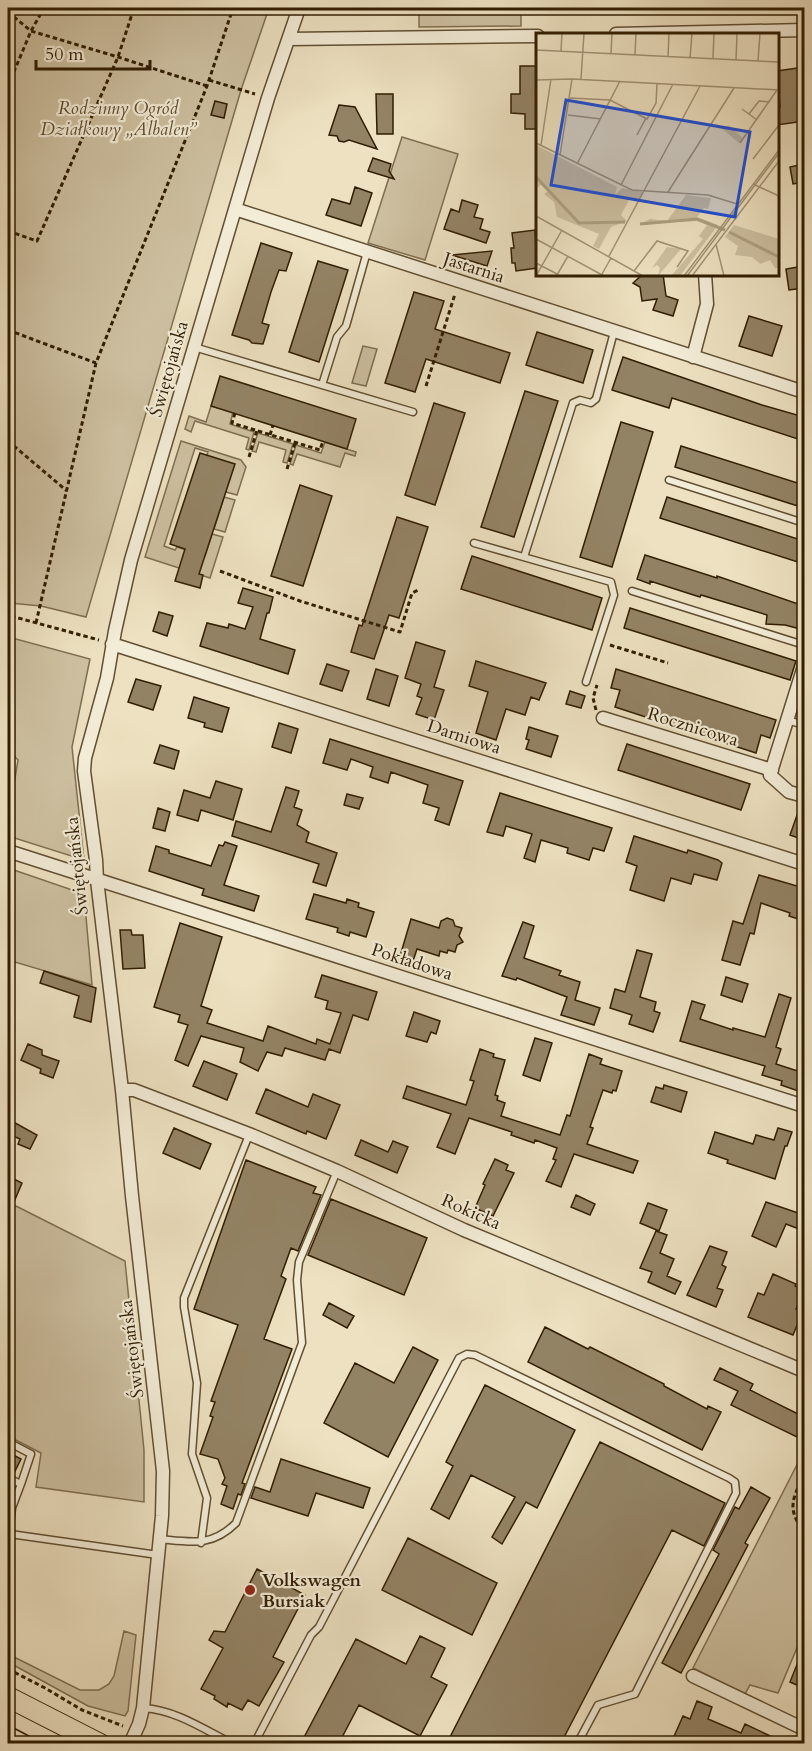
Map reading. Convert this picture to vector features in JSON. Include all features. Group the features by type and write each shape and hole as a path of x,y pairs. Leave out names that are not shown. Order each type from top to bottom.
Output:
{"main road":[{"path":"8,1696 100,1743"}],"street":[{"name":"Świętojańska","path":"130,1743 143,1708 159,1555 163,1491 162,1452 84,771 85,758 107,678 112,644 131,560 268,98 299,8"},
{"path":"705,33 804,30"},
{"path":"289,39 536,36"},
{"name":"Jastarnia","path":"235,209 804,392"},
{"path":"693,357 707,304 705,276"},
{"name":"Darniowa","path":"112,644 804,864"},
{"path":"804,666 771,772 789,792 804,796"},
{"name":"Rocznicowa","path":"603,718 771,772"},
{"name":"Pokładowa","path":"8,851 804,1106"},
{"name":"Rokicka","path":"122,1090 134,1090 249,1134 337,1171 464,1230 804,1371"},
{"path":"693,1676 804,1729"}],"lane":[{"path":"322,385 337,337 346,326 368,252"},
{"path":"524,557 573,403 580,400 591,403 596,399 614,332"},
{"path":"194,347 413,412"},
{"path":"669,480 804,523"},
{"path":"474,543 611,582 614,596 586,682"},
{"path":"632,591 804,645"},
{"path":"788,720 804,725"},
{"path":"201,1543 207,1498 192,1454 197,1383 184,1298 249,1134"},
{"path":"160,1539 201,1543 213,1540 227,1532 236,1523 302,1343 297,1280 299,1262 337,1171"},
{"path":"254,1743 310,1635 319,1627 459,1359 467,1353 492,1363 735,1482 736,1493 635,1694 598,1705 577,1743"},
{"path":"8,1442 31,1454 21,1485 10,1506 8,1542"},
{"path":"8,1478 21,1485"},
{"path":"10,1534 159,1555"},
{"path":"143,1708 158,1709 176,1715 233,1743"}],"path":[{"path":"8,86 31,31 44,8"},
{"path":"8,231 37,242 118,57 134,8"},
{"path":"36,623 96,363 207,86 233,8"},
{"path":"8,12 31,31 207,86"},
{"path":"209,80 241,90"},
{"path":"426,386 456,293"},
{"path":"8,330 96,363"},
{"path":"235,413 232,423 320,450 323,441"},
{"path":"270,435 273,425"},
{"path":"249,457 257,430"},
{"path":"8,441 67,491"},
{"path":"287,469 295,443"},
{"path":"220,571 300,601 400,632 412,593 418,590"},
{"path":"10,616 112,644"},
{"path":"614,635 610,645 668,663"},
{"path":"600,677 593,704 603,718"},
{"path":"804,1475 794,1496 792,1507 804,1531"},
{"path":"8,1669 87,1713 113,1720 156,1743"}],"green space":[{"name":"Rodzinny Ogród Działkowy „Albalen”","path":"8,8 269,8 241,90 86,617 41,606 10,603 12,638 90,659 72,747 84,860 8,836 8,821 18,760 8,750"},
{"path":"419,8 521,8 521,26 419,27"},
{"path":"402,137 458,154 425,260 368,243"},
{"path":"363,346 377,349 366,386 352,383"},
{"path":"211,406 233,412 230,424 254,432 249,450 246,449 249,438 195,421 191,432 185,429 189,416 206,422"},
{"path":"258,433 293,444 287,463 283,462 286,450 259,442 256,452 252,451"},
{"path":"181,441 241,460 246,467 237,495 226,492 207,455 208,452 195,448 164,546 175,550 177,547 205,556 212,534 223,537 210,578 145,557"},
{"path":"325,442 356,452 355,456 345,453 340,467 297,454 293,465 290,464 296,445 321,453"},
{"path":"224,497 235,500 225,532 214,529"},
{"path":"8,868 84,894 92,985 8,960"},
{"path":"8,1202 125,1261 144,1450 144,1502 36,1487 41,1453 8,1436"},
{"path":"804,1451 804,1513 801,1521 804,1523 804,1631 778,1693 750,1685 745,1694 693,1668"},
{"path":"124,1631 136,1635 128,1711 125,1716 88,1706 8,1662 8,1654 80,1690 99,1690 109,1684 114,1676"}],"building":[{"path":"520,66 536,66 536,129 525,129 525,114 511,113 511,94 520,94"},
{"path":"804,67 804,121 779,125 779,71"},
{"path":"376,94 393,94 393,134 377,134"},
{"path":"215,101 227,104 224,118 211,115"},
{"path":"339,105 355,107 377,149 349,140 339,141 337,136 329,135"},
{"path":"373,158 391,164 389,171 394,179 368,171"},
{"path":"804,164 804,182 793,184 790,167"},
{"path":"355,187 372,193 361,226 326,215 332,199 350,204"},
{"path":"462,200 478,205 474,217 483,219 480,229 490,232 486,243 444,229 451,209 459,212"},
{"path":"535,230 536,268 516,271 515,263 512,263 511,248 514,248 512,233"},
{"path":"261,243 292,253 286,271 279,270 271,292 262,323 269,325 263,344 252,343 232,335"},
{"path":"492,251 487,266 452,255"},
{"path":"318,261 348,270 319,362 289,352"},
{"path":"804,266 804,288 789,290 786,269"},
{"path":"641,276 663,276 666,296 678,300 673,316 653,310 657,299 642,301 640,287 633,283"},
{"path":"414,292 444,301 435,329 510,353 500,383 426,359 415,392 385,383"},
{"path":"749,316 782,326 772,356 739,346"},
{"path":"537,332 593,350 583,383 526,365"},
{"path":"623,357 762,405 804,417 804,441 672,398 669,408 612,390"},
{"path":"220,376 356,419 347,449 211,406"},
{"path":"525,391 558,401 514,537 481,527"},
{"path":"434,403 465,413 435,505 405,495"},
{"path":"621,422 653,432 612,567 580,557"},
{"path":"681,446 804,485 804,508 675,467"},
{"path":"200,453 235,464 199,574 203,575 200,588 175,581 185,549 170,544"},
{"path":"300,485 332,496 303,586 271,576"},
{"path":"667,497 804,541 804,564 660,518"},
{"path":"397,517 428,527 399,618 389,615 374,659 351,652 359,625 362,626"},
{"path":"645,555 717,578 717,576 804,606 804,630 785,625 766,624 767,615 637,579"},
{"path":"472,556 602,598 592,630 461,589"},
{"path":"243,588 273,597 260,639 295,650 288,674 200,646 207,623 228,628 229,624 245,629 253,607 238,603"},
{"path":"630,608 796,661 790,680 624,628"},
{"path":"159,612 173,616 167,636 153,631"},
{"path":"416,642 445,651 434,687 444,690 434,720 416,714 422,698 417,696 421,684 405,678"},
{"path":"476,661 546,683 539,700 531,697 525,715 506,709 496,740 476,733 488,692 469,686"},
{"path":"327,664 349,671 342,691 320,684"},
{"path":"376,669 398,676 389,706 367,699"},
{"path":"616,669 776,720 770,738 761,735 756,753 615,707 620,690 611,688"},
{"path":"136,679 161,686 153,710 128,702"},
{"path":"570,691 585,696 581,708 566,704"},
{"path":"194,697 229,708 222,732 204,727 205,723 188,718"},
{"path":"279,723 298,729 291,753 272,747"},
{"path":"529,727 558,736 551,757 526,749"},
{"path":"330,739 463,781 449,825 435,820 439,808 423,803 428,785 391,772 388,783 370,777 373,767 351,759 347,770 323,763"},
{"path":"627,744 750,784 741,810 618,770"},
{"path":"160,745 179,751 174,769 154,763"},
{"path":"216,781 242,789 233,820 201,810 198,821 177,815 184,790 210,798"},
{"path":"286,787 299,791 294,807 302,810 297,825 309,832 306,842 337,853 326,886 313,882 319,864 232,836 236,821 271,832"},
{"path":"500,793 612,828 604,851 593,848 589,860 567,853 568,848 541,840 535,862 524,858 532,834 506,826 503,836 487,832"},
{"path":"347,794 363,798 359,809 344,805"},
{"path":"801,804 804,804 804,840 790,835"},
{"path":"158,808 170,812 165,831 153,828"},
{"path":"634,836 718,860 722,863 717,880 694,874 691,884 671,878 664,901 630,890 637,866 626,862"},
{"path":"225,842 237,846 224,885 259,896 254,911 202,895 204,889 149,871 156,846 169,850 169,853 211,866 219,845 223,846"},
{"path":"759,875 804,888 804,921 789,916 790,913 761,903 754,934 750,933 740,965 722,960 733,921 743,924"},
{"path":"314,894 346,903 347,899 359,903 358,907 374,912 366,937 350,932 349,936 337,932 338,928 306,919"},
{"path":"447,918 453,920 455,926 462,928 459,936 463,942 457,945 455,952 440,951 439,956 417,949 411,967 398,963 411,919 439,928 441,921"},
{"path":"523,922 534,926 524,958 561,971 559,975 580,982 575,1000 600,1008 594,1025 561,1015 567,997 517,978 516,980 502,976"},
{"path":"180,923 222,937 201,1006 212,1010 207,1023 263,1041 268,1026 316,1044 317,1039 330,1044 341,1013 326,1009 328,1001 315,997 322,975 377,992 368,1020 353,1015 340,1053 329,1049 325,1060 285,1048 282,1056 267,1052 258,1071 240,1062 244,1048 201,1036 188,1066 175,1060 188,1025 178,1022 180,1015 154,1007"},
{"path":"120,930 131,930 132,935 143,935 145,968 123,969"},
{"path":"637,950 652,954 640,997 656,1002 654,1011 660,1013 653,1032 629,1024 632,1015 610,1008 615,989 625,992"},
{"path":"44,971 96,988 91,1022 74,1017 79,996 40,983"},
{"path":"726,977 748,984 742,1002 721,995"},
{"path":"779,994 791,998 776,1047 781,1049 776,1064 804,1073 804,1093 781,1085 782,1081 762,1075 765,1066 680,1041 692,1001 705,1005 700,1019 765,1037"},
{"path":"414,1012 440,1021 436,1034 431,1032 427,1042 406,1036"},
{"path":"535,1038 552,1043 540,1081 523,1075"},
{"path":"28,1044 42,1050 42,1055 59,1061 53,1078 40,1073 41,1069 21,1060"},
{"path":"480,1049 494,1054 493,1057 505,1060 495,1095 498,1096 497,1100 505,1103 501,1116 560,1135 567,1115 570,1116 589,1054 602,1059 600,1064 622,1071 616,1091 613,1090 612,1093 603,1090 590,1127 593,1128 587,1144 638,1161 633,1173 574,1154 561,1187 546,1181 556,1160 553,1159 557,1148 535,1140 534,1143 511,1135 512,1132 469,1118 455,1154 437,1147 451,1114 403,1098 407,1086 466,1105 474,1081 470,1080"},
{"path":"204,1061 237,1074 227,1100 193,1086"},
{"path":"664,1085 687,1092 681,1112 651,1102 656,1087 663,1089"},
{"path":"266,1089 308,1107 313,1094 340,1105 326,1139 307,1131 306,1134 256,1113"},
{"path":"8,1119 37,1135 30,1149 18,1144 20,1139 8,1134"},
{"path":"174,1128 211,1144 200,1169 163,1153"},
{"path":"778,1128 792,1132 785,1146 775,1179 727,1163 728,1160 708,1153 715,1132 753,1144 756,1135 774,1140"},
{"path":"361,1140 388,1152 393,1141 408,1147 397,1173 355,1155"},
{"path":"495,1159 508,1165 506,1170 514,1173 493,1216 475,1208"},
{"path":"246,1160 316,1187 313,1193 321,1195 298,1251 291,1248 281,1276 286,1279 264,1339 292,1349 242,1483 245,1484 241,1495 238,1494 233,1509 221,1504 227,1486 222,1484 225,1478 218,1459 200,1454 213,1417 210,1416 215,1402 211,1401 238,1325 194,1309"},
{"path":"8,1176 22,1183 8,1216"},
{"path":"576,1195 595,1204 590,1215 571,1207"},
{"path":"331,1199 427,1238 404,1295 308,1255"},
{"path":"766,1202 804,1215 804,1231 786,1224 776,1247 752,1236"},
{"path":"648,1203 667,1210 659,1231 640,1223"},
{"path":"656,1231 667,1235 660,1253 674,1259 667,1276 681,1282 675,1294 648,1282 652,1272 640,1268"},
{"path":"710,1246 727,1252 722,1265 726,1267 717,1288 723,1290 716,1307 687,1295"},
{"path":"773,1274 804,1290 796,1309 803,1311 793,1335 748,1317 758,1293 764,1295"},
{"path":"329,1303 354,1316 347,1328 323,1315"},
{"path":"545,1327 664,1384 707,1409 708,1406 721,1412 702,1450 528,1362"},
{"path":"413,1347 438,1360 388,1457 324,1423 355,1363 394,1383"},
{"path":"720,1368 753,1384 750,1390 804,1417 797,1437 731,1405 738,1391 714,1380"},
{"path":"485,1385 575,1430 537,1508 526,1502 502,1544 492,1537 515,1497 471,1475 449,1519 431,1509 453,1466 446,1462"},
{"path":"600,1442 725,1503 704,1546 672,1530 561,1743 447,1743"},
{"path":"8,1452 21,1459 13,1475 8,1473"},
{"path":"281,1459 370,1488 363,1508 316,1493 308,1516 251,1498 255,1487 270,1492"},
{"path":"751,1487 770,1498 745,1543 748,1545 681,1673 662,1663 719,1554 713,1550 735,1507 739,1509"},
{"path":"408,1538 497,1583 472,1635 382,1590"},
{"path":"257,1569 305,1595 273,1657 284,1662 259,1706 248,1700 242,1710 228,1703 227,1707 214,1699 215,1696 201,1689 223,1648 209,1640 214,1631 225,1632"},
{"path":"420,1636 445,1648 431,1677 447,1685 420,1736 359,1705 339,1743 301,1743 356,1639 406,1664"},
{"path":"804,1647 804,1688 790,1682"},
{"path":"697,1701 712,1707 708,1719 741,1733 745,1724 785,1743 679,1743 672,1741 683,1716 690,1719"}],"tram line":[{"path":"8,1725 44,1744"},
{"path":"8,1740 14,1744"}],"place":[{"name":"Volkswagen Bursiak","path":"250,1590"}]}
